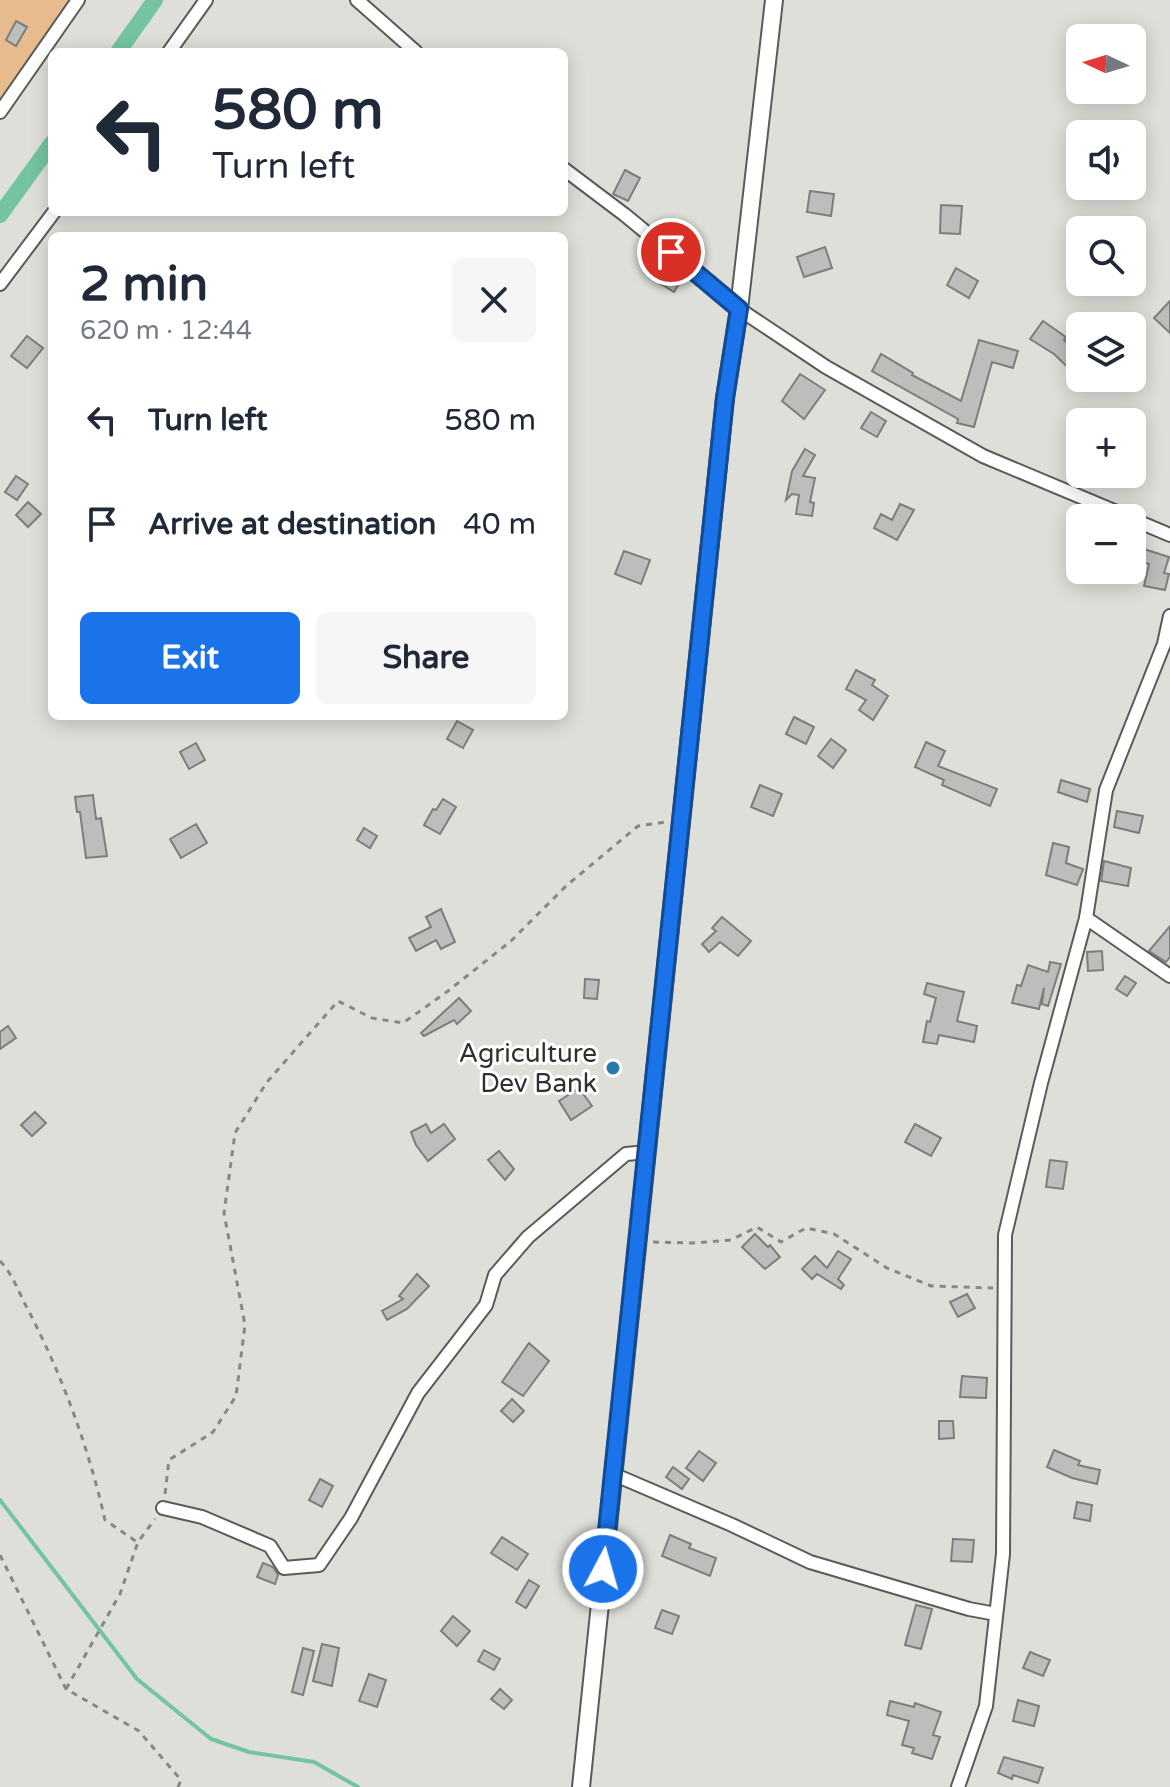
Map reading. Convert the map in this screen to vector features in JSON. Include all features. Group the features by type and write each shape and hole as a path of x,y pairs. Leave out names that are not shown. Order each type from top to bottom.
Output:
{"street":[{"path":"0,112 78,0"},
{"path":"172,48 206,0"},
{"path":"357,0 411,48"},
{"path":"581,1787 725,398 739,309 774,0"},
{"path":"568,172 739,309 826,367 983,456 1098,504"},
{"path":"0,284 51,216"},
{"path":"1146,525 1170,535"},
{"path":"958,1787 986,1706 1003,1554 1005,1235 1041,1083 1086,918 1106,790 1164,644 1170,616"},
{"path":"1086,918 1170,976"},
{"path":"163,1508 202,1517 270,1546 284,1568 319,1565 351,1518 418,1393 486,1305 495,1275 528,1237 626,1154 647,1152"},
{"path":"613,1474 810,1562 969,1609 996,1614"}],"path":[{"path":"66,1689 120,1594 138,1542 163,1508 169,1460 213,1432 236,1396 245,1325 224,1213 235,1133 267,1082 338,1001 372,1018 403,1023 511,941 566,886 638,826 682,819"},
{"path":"638,1241 693,1243 731,1240 757,1227 781,1242 806,1228 834,1234 887,1268 931,1286 1005,1289"},
{"path":"0,1261 39,1330 72,1405 95,1475 105,1520 138,1542"},
{"path":"0,1555 66,1689 139,1731 181,1780 178,1787"}],"shaded area":[{"path":"0,0 69,0 0,98"}],"building":[{"path":"16,21 27,27 16,46 6,40"},
{"path":"625,170 640,178 628,201 613,194"},
{"path":"810,191 834,194 831,216 807,212"},
{"path":"941,205 962,206 960,234 940,233"},
{"path":"825,247 832,268 804,277 797,257"},
{"path":"956,268 978,281 969,298 947,285"},
{"path":"667,269 682,278 674,292 658,282"},
{"path":"1170,301 1170,333 1154,318"},
{"path":"1043,321 1066,337 1066,366 1054,354 1030,339"},
{"path":"27,336 43,348 27,368 11,356"},
{"path":"979,340 1018,351 1013,368 992,362 974,427 957,423 958,419 872,371 881,354 912,375 961,401"},
{"path":"800,374 825,390 804,419 782,401"},
{"path":"871,412 886,421 877,437 861,428"},
{"path":"805,449 815,455 803,476 815,478 810,502 814,503 812,516 796,514 799,495 792,494 786,500 792,471"},
{"path":"16,476 28,484 17,500 5,492"},
{"path":"28,502 41,514 28,527 16,515"},
{"path":"900,504 914,510 897,540 874,528 881,514 892,520"},
{"path":"1146,550 1169,557 1164,573 1169,574 1165,590 1144,586 1149,564 1146,563"},
{"path":"624,551 650,560 641,584 615,574"},
{"path":"856,670 875,680 872,685 888,696 873,720 859,710 866,700 846,689"},
{"path":"794,717 814,727 806,744 786,734"},
{"path":"457,721 473,730 463,748 447,739"},
{"path":"831,739 846,750 833,768 818,756"},
{"path":"926,742 945,751 938,766 997,789 990,806 942,785 944,780 915,767"},
{"path":"196,743 205,760 189,769 180,752"},
{"path":"1061,780 1090,789 1087,802 1058,792"},
{"path":"760,785 782,794 773,816 751,807"},
{"path":"93,795 96,819 101,818 107,856 86,858 75,797"},
{"path":"443,799 456,807 440,834 424,825"},
{"path":"1117,811 1143,816 1139,833 1114,827"},
{"path":"196,824 207,843 181,858 170,839"},
{"path":"364,828 377,836 370,848 357,840"},
{"path":"1053,843 1069,847 1066,863 1083,869 1077,885 1046,875"},
{"path":"1104,861 1131,868 1128,886 1101,881"},
{"path":"441,909 455,942 441,949 436,940 416,951 409,938 431,927 426,917"},
{"path":"722,917 751,941 738,956 720,942 709,952 702,944 716,931 712,928"},
{"path":"1170,926 1170,957 1166,962 1149,951"},
{"path":"1102,951 1103,970 1088,971 1087,952"},
{"path":"1050,962 1061,964 1048,1006 1042,1004 1044,988 1039,1009 1012,1003 1028,965 1048,972"},
{"path":"1125,976 1136,983 1127,996 1116,989"},
{"path":"585,979 599,980 597,999 584,998"},
{"path":"927,983 964,992 957,1021 977,1026 974,1042 939,1035 937,1044 923,1042 936,998 924,994"},
{"path":"459,998 471,1011 457,1024 454,1020 424,1036 421,1033"},
{"path":"8,1026 16,1038 0,1049 0,1032"},
{"path":"579,1088 592,1106 571,1120 559,1101"},
{"path":"35,1112 46,1123 32,1136 21,1125"},
{"path":"426,1124 431,1133 444,1124 455,1139 428,1161 411,1132"},
{"path":"915,1124 941,1138 931,1156 905,1142"},
{"path":"499,1151 514,1169 505,1180 488,1160"},
{"path":"1050,1160 1067,1162 1063,1189 1046,1187"},
{"path":"755,1234 780,1257 765,1269 742,1247"},
{"path":"838,1251 851,1259 838,1279 844,1285 841,1289 817,1274 812,1279 802,1269 815,1256 827,1268"},
{"path":"417,1274 429,1286 407,1309 387,1320 382,1311 403,1299 399,1296"},
{"path":"967,1294 975,1308 958,1317 950,1302"},
{"path":"529,1343 549,1361 523,1396 502,1382"},
{"path":"962,1376 987,1378 986,1398 960,1397"},
{"path":"512,1399 524,1411 513,1422 501,1411"},
{"path":"939,1421 953,1421 954,1438 939,1439"},
{"path":"1054,1450 1080,1461 1078,1465 1100,1470 1097,1484 1047,1467"},
{"path":"699,1451 716,1463 703,1481 686,1468"},
{"path":"673,1467 689,1479 682,1489 666,1477"},
{"path":"320,1479 333,1486 322,1507 309,1500"},
{"path":"1077,1502 1092,1505 1090,1521 1074,1518"},
{"path":"670,1535 691,1544 689,1548 716,1558 710,1576 662,1556"},
{"path":"502,1537 528,1554 517,1570 491,1553"},
{"path":"953,1539 974,1540 972,1562 951,1561"},
{"path":"263,1563 273,1567 278,1575 275,1584 257,1577"},
{"path":"529,1580 539,1586 526,1608 516,1602"},
{"path":"916,1605 932,1609 921,1649 905,1645"},
{"path":"662,1610 679,1616 672,1634 655,1628"},
{"path":"453,1616 470,1631 457,1646 441,1631"},
{"path":"322,1644 339,1648 332,1686 313,1681"},
{"path":"303,1648 314,1651 303,1695 292,1692"},
{"path":"484,1650 500,1659 494,1670 478,1661"},
{"path":"1030,1652 1050,1660 1043,1676 1023,1668"},
{"path":"369,1674 386,1680 377,1707 359,1701"},
{"path":"500,1689 512,1700 504,1709 491,1699"},
{"path":"1018,1700 1039,1706 1034,1726 1013,1721"},
{"path":"890,1701 914,1707 915,1703 941,1712 933,1735 940,1737 932,1759 912,1753 914,1748 902,1745 909,1721 887,1715"},
{"path":"1004,1757 1043,1768 1038,1783 1013,1775 1012,1779 998,1773"}],"waterway":[{"path":"121,48 155,0"},
{"path":"0,215 48,149"},
{"path":"0,1500 137,1679 211,1739 249,1752 314,1762 358,1787"}],"place":[{"name":"Agriculture Dev Bank","path":"613,1068"}],"route":[{"path":"603,1569 725,398 739,309 671,252"}]}
